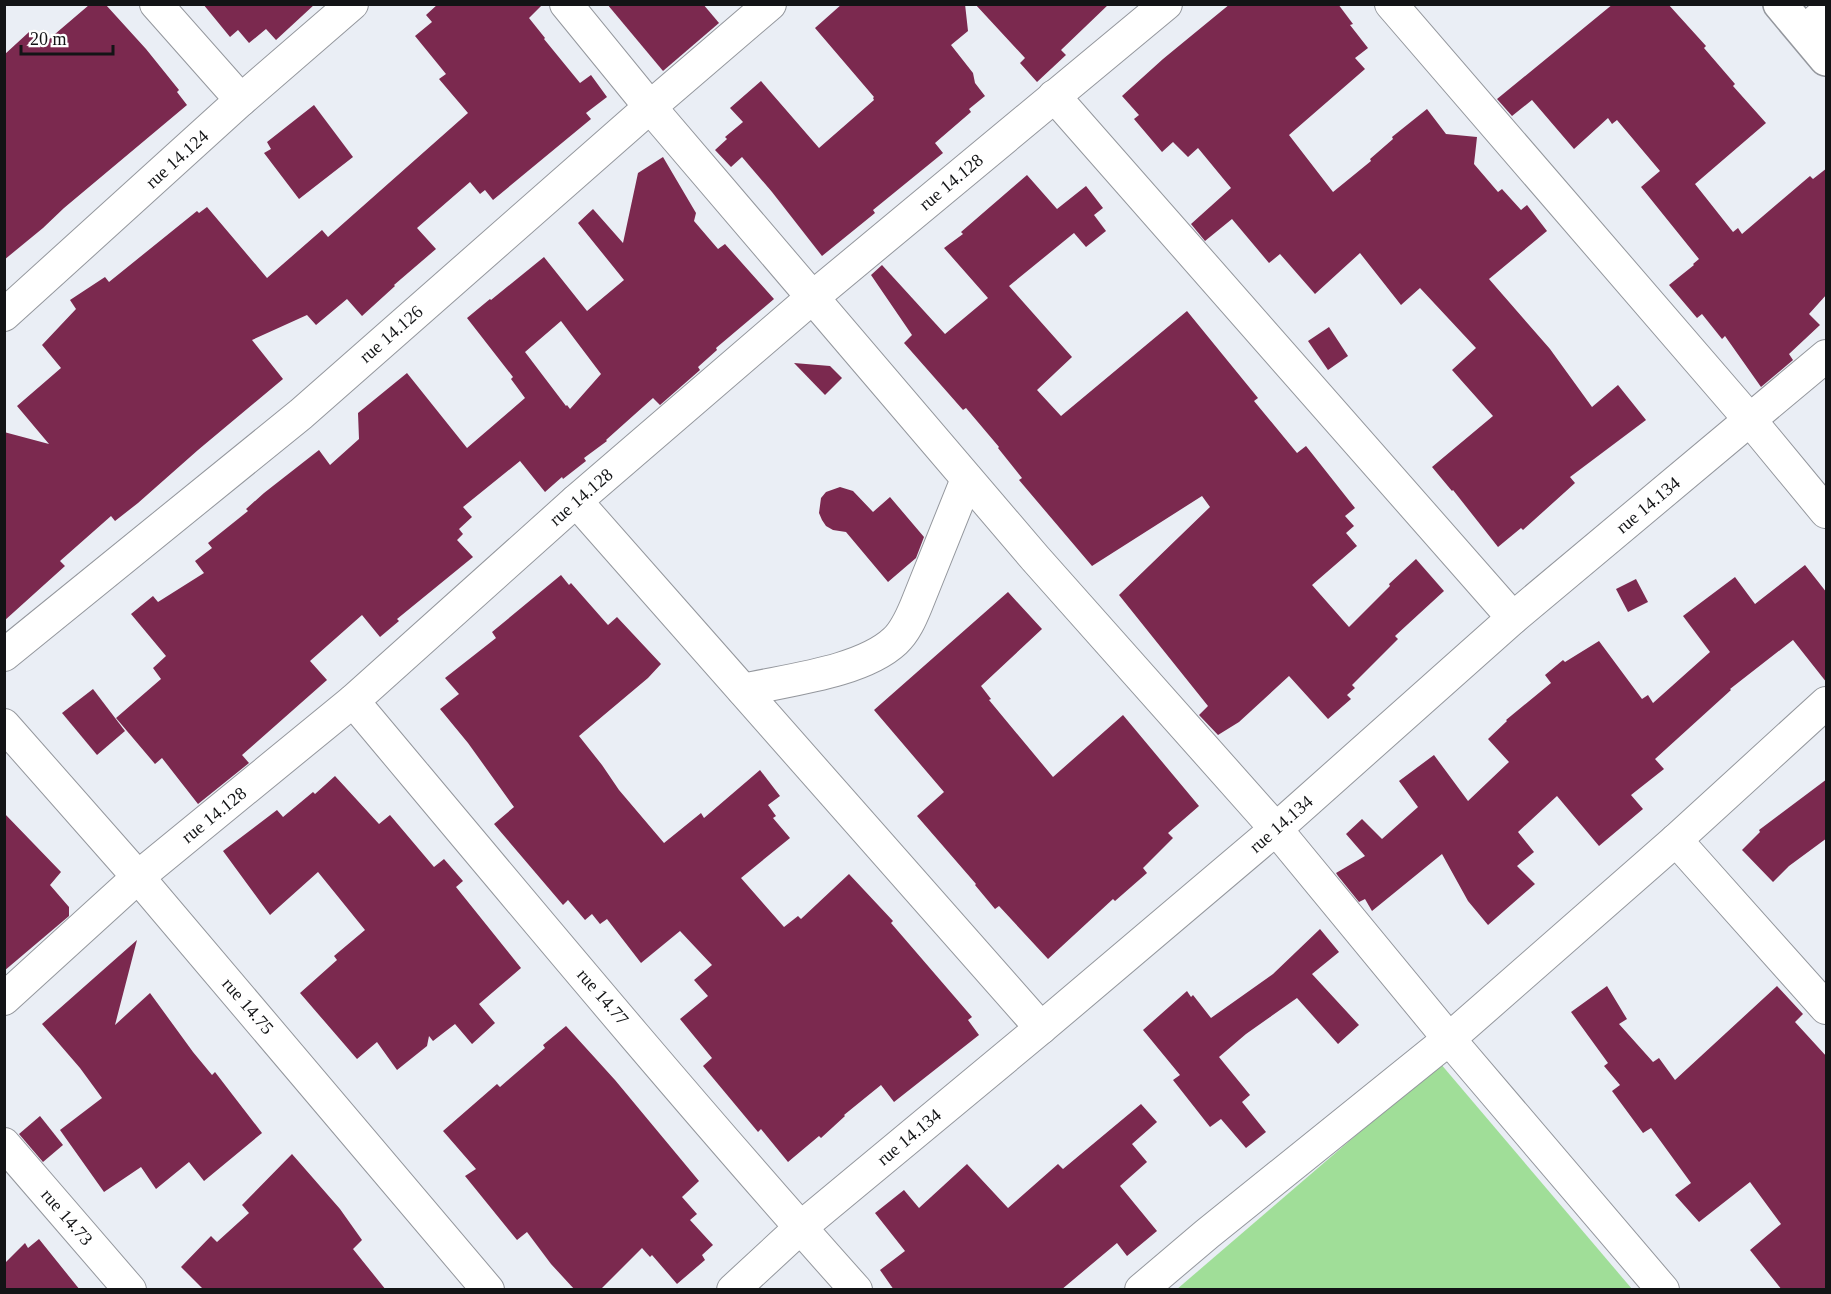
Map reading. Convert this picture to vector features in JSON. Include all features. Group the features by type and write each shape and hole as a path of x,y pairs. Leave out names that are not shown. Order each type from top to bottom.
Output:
{"street":[{"path":"156,4 241,100"},
{"name":"rue 14.124","path":"8,305 352,4"},
{"path":"566,4 650,107 1042,567 1276,829 1449,1040 1664,1290"},
{"name":"rue 14.126","path":"4,655 301,414 770,4"},
{"name":"rue 14.128","path":"4,999 138,878 353,701 576,501 813,297 1166,4"},
{"path":"1391,4 1827,512"},
{"path":"1780,4 1815,22 1827,59"},
{"path":"1054,96 1513,618"},
{"name":"rue 14.134","path":"733,1290 800,1228 1276,829 1513,618 1827,356"},
{"path":"743,690 839,669 885,650 897,640 916,606 968,480"},
{"path":"576,501 1041,1028"},
{"name":"rue 14.77","path":"353,701 555,942 856,1290"},
{"path":"1141,1290 1207,1234 1449,1040 1676,840 1827,702"},
{"name":"rue 14.75","path":"4,726 138,878 488,1290"},
{"path":"1676,840 1827,1008"},
{"name":"rue 14.73","path":"4,1144 130,1290"}],"green space":[{"path":"1440,1063 1632,1289 1176,1290"}],"building":[{"path":"203,4 315,4 276,40 266,29 249,43 238,30 230,37"},
{"path":"438,4 543,4 529,18 580,83 591,75 607,97 586,113 591,119 493,200 485,190 480,194 470,182 417,228 436,249 362,316 347,299 316,325 307,315 252,340 283,379 138,503 115,521 111,516 60,561 65,566 4,621 4,432 49,444 17,406 61,368 42,345 76,309 70,300 105,277 109,282 197,211 199,213 207,207 267,278 322,230 328,237 468,113 439,79 446,74 415,36 432,22 426,15"},
{"path":"607,4 703,4 719,23 663,71"},
{"path":"842,4 965,4 968,31 951,45 973,73 975,83 985,96 969,109 971,112 935,143 943,153 873,210 875,213 822,256 742,157 731,167 715,150 727,139 725,137 743,122 730,108 761,81 819,148 874,100 874,97 815,28"},
{"path":"975,4 1109,4 1061,50 1066,55 1037,82 1020,63 1025,58"},
{"path":"1230,4 1338,4 1353,24 1350,25 1368,48 1355,58 1365,69 1289,135 1333,192 1371,161 1370,159 1393,139 1392,137 1427,109 1446,134 1477,137 1474,164 1498,192 1502,189 1521,210 1527,205 1547,231 1489,279 1550,349 1592,407 1618,385 1646,420 1570,477 1575,483 1523,530 1521,528 1498,547 1432,467 1493,416 1452,370 1476,348 1420,288 1401,305 1360,253 1315,294 1280,254 1269,263 1232,219 1205,241 1191,224 1231,188 1198,148 1188,157 1173,142 1162,152 1134,119 1139,115 1122,96"},
{"path":"1613,4 1668,4 1706,46 1704,48 1735,84 1733,86 1766,123 1695,184 1733,232 1738,228 1742,234 1810,176 1813,179 1827,168 1827,294 1809,314 1820,325 1789,354 1793,360 1761,387 1725,336 1722,339 1702,314 1697,318 1669,285 1699,259 1641,187 1660,171 1617,120 1612,124 1608,118 1574,149 1532,100 1512,116 1497,99"},
{"path":"89,5 106,5 146,49 179,90 177,92 187,105 4,260 4,55 29,32 41,46"},
{"path":"314,105 353,157 299,199 264,153 271,149 267,142"},
{"path":"663,157 696,213 694,221 718,249 725,244 774,299 716,348 717,350 698,367 700,370 660,405 653,398 607,441 584,458 586,461 545,492 520,461 463,507 472,517 459,529 463,534 457,540 473,557 397,619 399,621 380,637 362,615 310,661 327,680 242,755 249,763 198,804 162,758 155,764 116,718 161,679 153,668 166,656 131,614 153,596 158,602 204,573 195,561 212,548 208,543 248,511 246,509 264,493 319,450 330,465 359,439 358,413 407,373 467,448 525,398 511,379 513,377 467,318 544,257 587,311 624,280 578,223 593,209 623,243 638,173","holes":["561,321 601,374 570,409 525,352"]},
{"path":"1027,175 1057,209 1086,186 1103,208 1094,215 1106,231 1086,247 1074,233 1009,286 1072,357 1037,390 1061,416 1187,311 1258,398 1254,401 1297,453 1306,446 1355,508 1345,516 1354,526 1346,533 1357,546 1312,585 1349,627 1416,559 1444,591 1395,636 1398,639 1352,685 1355,688 1347,695 1351,699 1328,719 1289,676 1239,722 1218,735 1199,715 1208,706 1119,595 1210,507 1202,496 1092,566 1019,480 1022,478 999,447 966,408 963,410 904,343 912,335 871,275 882,265 945,334 988,298 944,248 963,234 961,232"},
{"path":"1329,327 1348,356 1328,370 1308,341"},
{"path":"794,363 830,366 842,378 825,395"},
{"path":"840,487 853,491 873,512 890,497 924,537 916,558 888,582 846,532 833,530 822,520 819,513 821,498 826,492"},
{"path":"1805,565 1827,593 1827,683 1793,640 1730,689 1655,759 1664,769 1631,795 1643,809 1599,846 1557,796 1518,832 1534,852 1517,866 1535,884 1488,925 1468,901 1442,854 1372,911 1365,899 1359,902 1336,873 1365,856 1346,834 1362,819 1382,839 1418,807 1399,781 1434,755 1468,801 1509,762 1488,739 1506,720 1551,683 1545,675 1563,660 1565,662 1599,641 1642,699 1648,695 1653,703 1710,652 1683,616 1735,577 1755,604"},
{"path":"561,575 569,585 571,583 608,625 617,617 661,664 648,678 579,736 619,790 664,843 701,813 704,818 760,770 780,796 768,805 776,816 773,818 790,838 741,878 784,927 798,916 801,919 849,874 893,921 891,923 972,1017 968,1020 979,1035 894,1102 881,1085 844,1115 821,1138 819,1136 788,1162 761,1129 758,1132 703,1066 712,1058 680,1019 708,996 694,980 712,965 680,931 641,963 607,919 600,924 592,914 585,920 568,900 563,905 494,824 514,807 468,743 440,709 459,694 445,678 496,638 492,632"},
{"path":"1636,579 1648,602 1628,612 1616,589"},
{"path":"1008,592 1042,629 981,686 991,699 989,700 1053,777 1123,715 1199,806 1168,833 1173,838 1143,868 1147,873 1115,901 1113,899 1048,959 999,906 995,909 917,816 944,792 874,710"},
{"path":"93,689 125,731 97,755 62,713"},
{"path":"335,776 379,824 390,815 434,867 444,859 463,881 456,887 521,968 479,1004 495,1023 472,1044 455,1024 433,1041 429,1036 427,1046 397,1070 377,1042 357,1059 300,993 337,960 334,956 365,930 318,872 270,915 223,851 277,810 283,817"},
{"path":"1827,779 1827,838 1789,866 1773,882 1742,850 1760,832 1759,830"},
{"path":"4,813 61,872 50,885 69,907 69,916 4,971"},
{"path":"1320,929 1339,952 1312,974 1359,1025 1338,1044 1297,998 1246,1034 1219,1057 1250,1095 1242,1102 1266,1132 1246,1148 1221,1119 1210,1127 1173,1080 1180,1075 1143,1030 1187,991 1191,997 1193,995 1211,1018 1273,974"},
{"path":"137,940 115,1025 150,993 193,1052 212,1075 215,1072 262,1133 204,1181 189,1162 156,1189 141,1167 104,1192 60,1130 102,1098 80,1068 42,1024"},
{"path":"1607,986 1627,1019 1619,1024 1653,1062 1659,1058 1675,1080 1777,986 1803,1014 1795,1022 1827,1057 1827,1290 1782,1290 1750,1250 1781,1224 1750,1182 1699,1222 1675,1195 1691,1183 1651,1128 1643,1133 1612,1091 1620,1085 1604,1066 1608,1063 1571,1012"},
{"path":"566,1026 615,1080 699,1181 682,1197 697,1214 690,1220 713,1245 702,1255 705,1260 677,1284 652,1255 650,1257 642,1248 600,1290 575,1290 551,1264 527,1232 517,1240 465,1176 476,1169 443,1131 497,1084 500,1087 545,1048 543,1045"},
{"path":"1141,1104 1157,1122 1132,1144 1147,1162 1120,1186 1157,1231 1127,1256 1117,1243 1061,1290 894,1290 880,1270 905,1251 875,1213 904,1190 919,1208 967,1164 1008,1208 1058,1164 1063,1169"},
{"path":"40,1116 63,1145 43,1162 19,1134"},
{"path":"292,1154 340,1209 362,1240 353,1249 386,1290 204,1290 181,1267 211,1236 217,1242 249,1213 242,1205"},
{"path":"39,1239 80,1290 4,1290 4,1264 25,1243 28,1248"}]}
